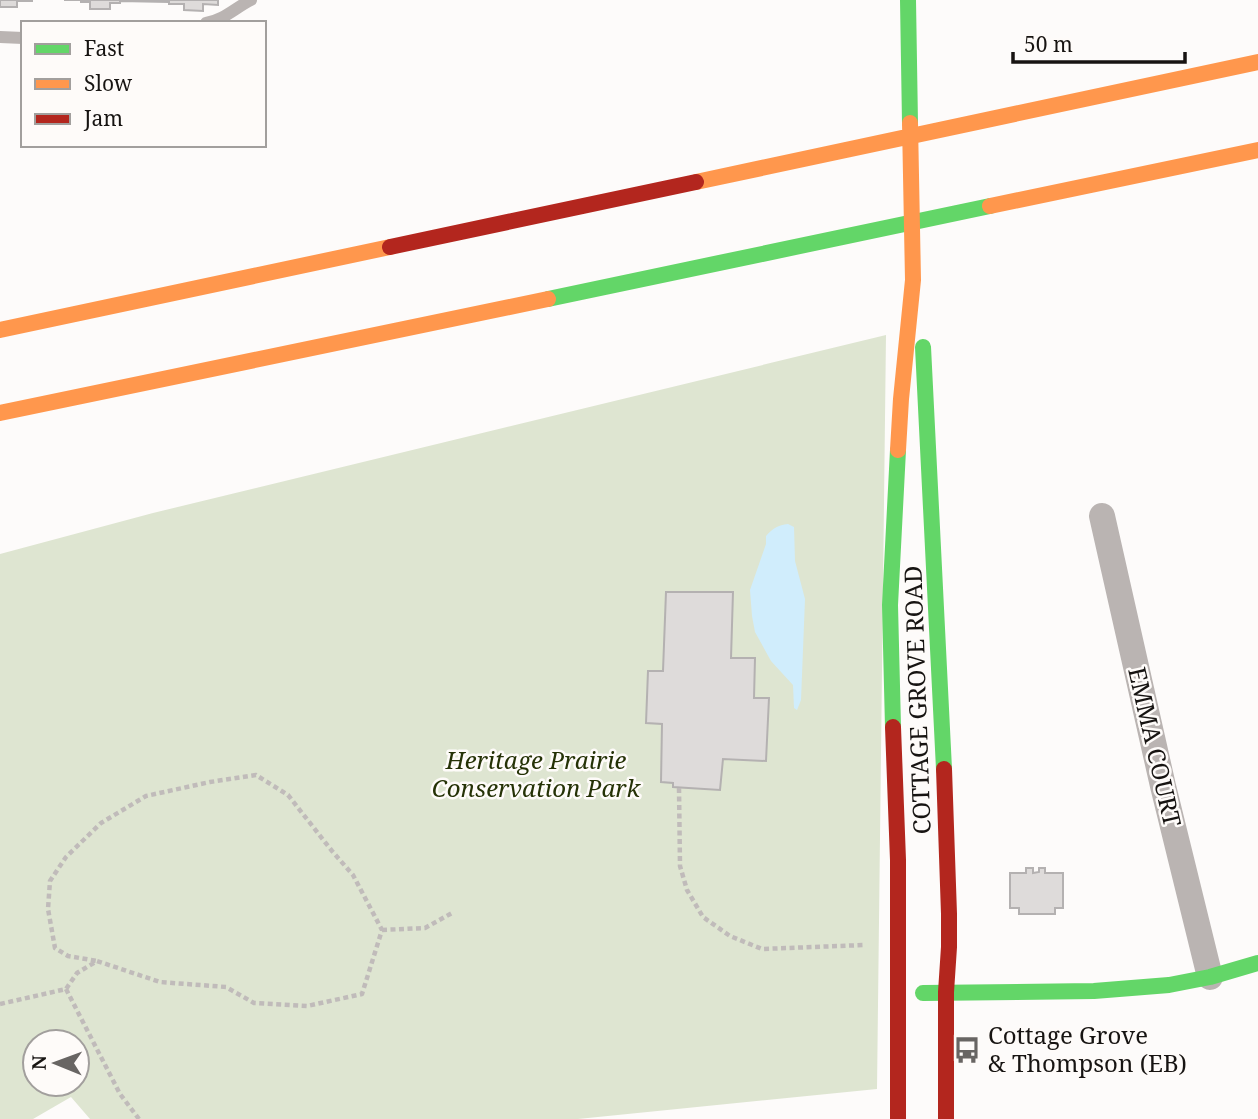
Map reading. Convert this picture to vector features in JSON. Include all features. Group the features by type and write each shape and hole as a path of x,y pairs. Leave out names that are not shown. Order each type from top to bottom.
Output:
{"main road":[{"name":"COTTAGE GROVE ROAD","path":"898,1119 898,860 890,605 901,399 913,280 908,0"},
{"path":"0,330 1258,62"},
{"path":"0,413 1258,150"},
{"name":"COTTAGE GROVE ROAD","path":"913,280 919,306 927,389 942,707 949,925 946,1119"},
{"path":"899,993 1094,991 1168,985 1210,977 1258,963"}],"street":[{"name":"EMMA COURT","path":"1101,516 1210,977"}],"lane":[{"path":"216,21 251,0"},
{"path":"0,37 21,38"}],"path":[{"path":"256,775 288,795 353,875 382,930 362,994 307,1006 254,1003 226,987 160,982 97,961 68,956 55,948 48,909 50,881 65,857 101,823 146,796 256,775"},
{"path":"679,788 680,866 687,890 703,917 730,936 762,949 865,945"},
{"path":"382,930 425,928 452,914"},
{"path":"0,1004 66,989 77,973 97,961"},
{"path":"66,989 120,1094 139,1119"}],"green space":[{"name":"Heritage Prairie Conservation Park","path":"886,335 877,1089 578,1119 90,1119 72,1098 91,1098 91,1028 21,1028 21,1098 69,1098 33,1119 0,1119 0,554 153,513"}],"water":[{"path":"788,524 794,527 795,561 805,599 801,700 797,710 794,708 793,685 771,661 755,632 750,590 766,544 766,536 776,527"}],"building":[{"path":"0,0 32,1 17,1 17,7 0,7"},
{"path":"81,0 218,0 218,5 203,4 203,11 184,10 184,4 169,2 120,1 110,3 110,9 90,9 90,2"},
{"path":"666,592 733,592 731,658 755,658 754,698 769,698 766,761 723,759 720,790 673,787 673,783 661,782 662,724 646,723 648,671 663,671"},
{"path":"1026,868 1033,868 1033,873 1039,872 1039,868 1045,868 1045,873 1063,873 1063,908 1055,908 1055,914 1019,914 1019,908 1010,908 1010,873 1026,873"}],"traffic: fast":[{"path":"908,0 910,123"},
{"path":"548,299 990,206"},
{"path":"923,347 944,769"},
{"path":"893,727 890,605 898,450"},
{"path":"923,993 1094,991 1169,985 1258,963"}],"traffic: slow":[{"path":"696,182 1258,62"},
{"path":"898,450 913,280 910,123"},
{"path":"990,206 1258,150"},
{"path":"0,330 390,247"},
{"path":"0,413 548,299"}],"traffic: jam":[{"path":"390,247 696,182"},
{"path":"893,727 898,860 898,1119"},
{"path":"944,769 949,914 946,1119"}],"place":[{"name":"Cottage Grove & Thompson (EB)","path":"967,1050"}]}
